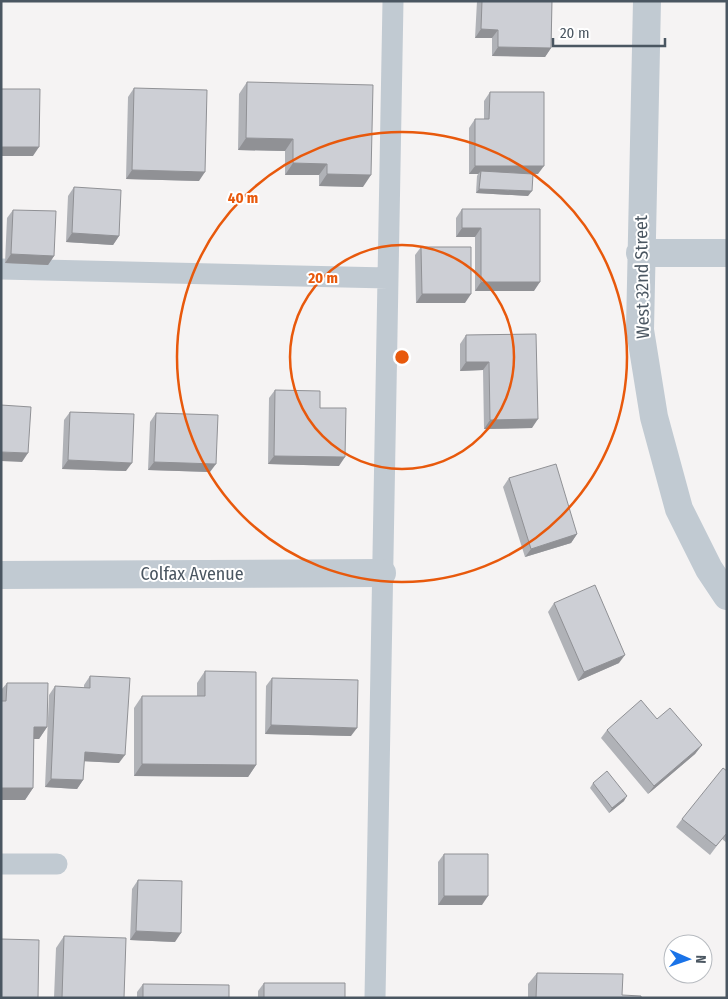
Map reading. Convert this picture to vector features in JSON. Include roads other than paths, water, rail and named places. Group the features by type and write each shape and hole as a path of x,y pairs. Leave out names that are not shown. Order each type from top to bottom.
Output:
{"street":[{"name":"West 32nd Street","path":"647,1 640,252 640,330 654,417 679,508 709,569 727,596"},
{"path":"640,252 727,253"},
{"name":"Colfax Avenue","path":"1,575 382,573"}],"lane":[{"path":"375,998 393,1"},
{"path":"1,269 388,278"},
{"path":"1,864 57,864"}]}
